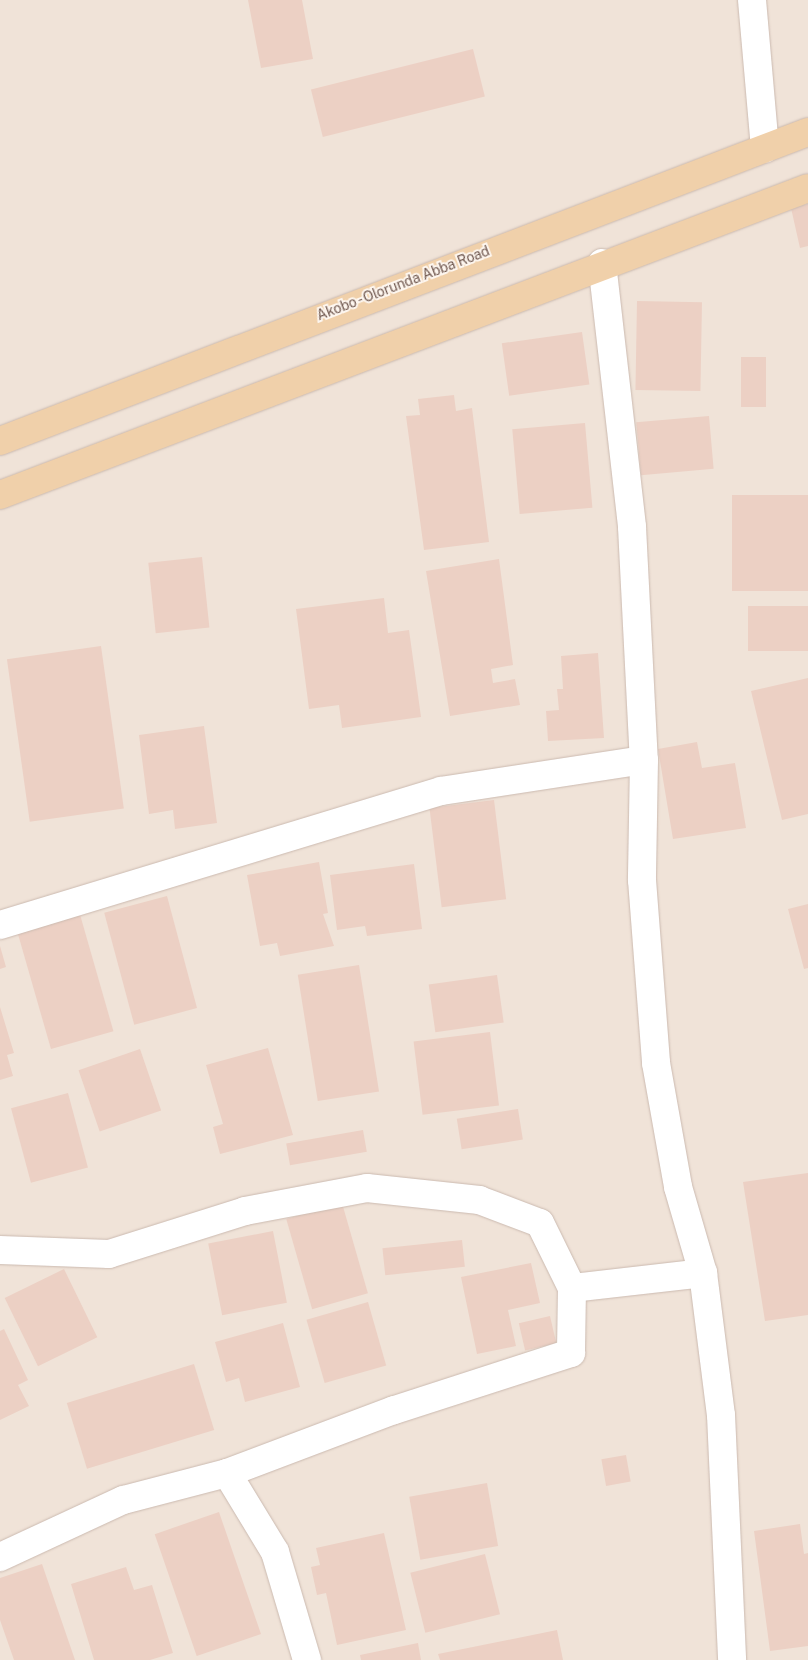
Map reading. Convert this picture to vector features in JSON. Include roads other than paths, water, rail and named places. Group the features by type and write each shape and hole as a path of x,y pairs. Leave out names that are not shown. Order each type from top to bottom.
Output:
{"main road":[{"name":"Akobo - Olorunda Abba Road","path":"0,441 808,132"},
{"path":"0,495 602,263 808,188"}],"street":[{"path":"752,0 765,148"},
{"path":"602,263 632,527 644,760 642,880 656,1063 678,1186 703,1273 721,1415 732,1660"},
{"path":"0,925 441,790 644,760"},
{"path":"0,1250 109,1254 246,1211 367,1188 479,1200 540,1223 572,1288 571,1353 394,1410 227,1473 123,1500 0,1557"},
{"path":"572,1288 703,1273"},
{"path":"227,1473 276,1552 307,1660"}]}
